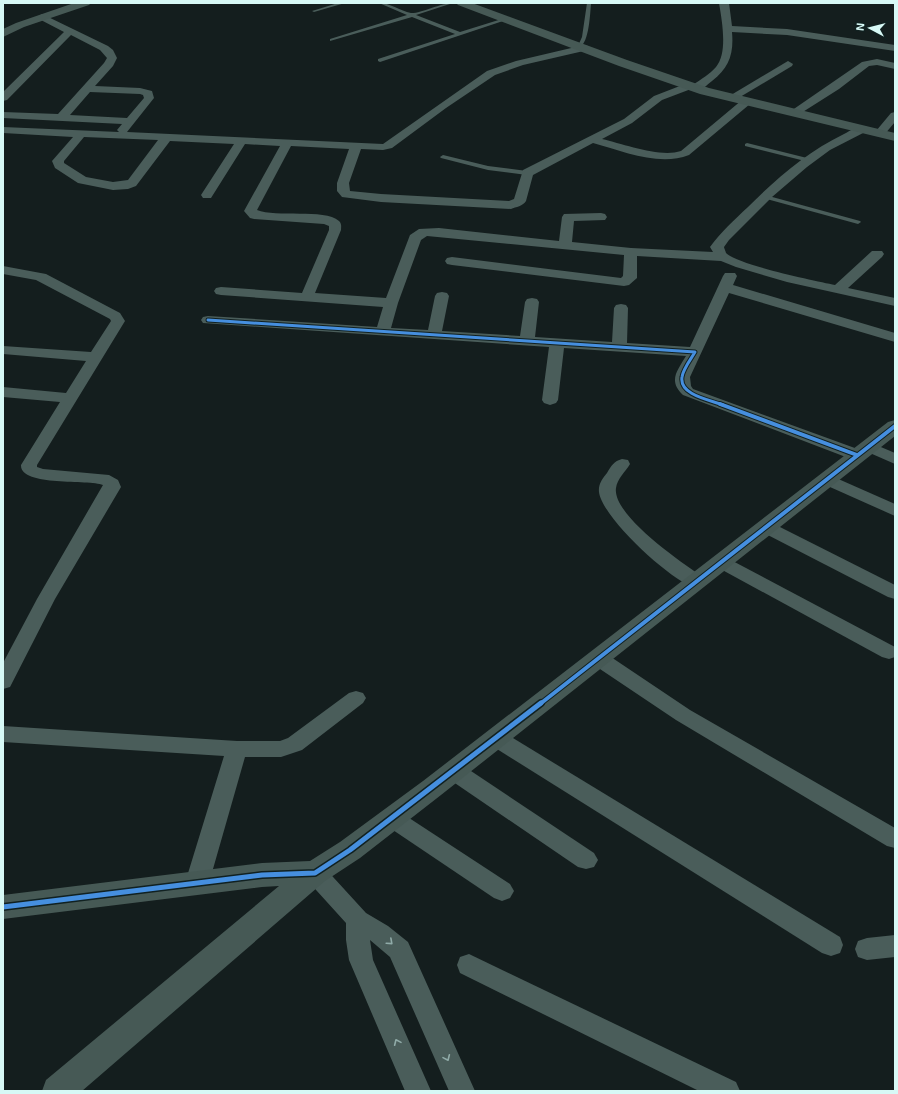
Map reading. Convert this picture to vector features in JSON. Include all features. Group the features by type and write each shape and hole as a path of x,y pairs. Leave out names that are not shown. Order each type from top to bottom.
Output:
{"street":[{"path":"3,33 42,17 85,3"},
{"path":"462,3 692,87 746,102 895,137"},
{"path":"356,147 343,182 342,188 344,193 354,196 510,205 520,201 527,174 628,122 658,98 692,87 717,72 724,63 727,48 727,29 724,3"},
{"path":"42,17 104,48 111,56 109,64 61,118"},
{"path":"727,29 787,32 895,48"},
{"path":"3,98 70,31"},
{"path":"3,130 378,148 388,146 442,106 491,73 520,63 582,47"},
{"path":"794,113 835,87 866,64 877,62 895,66"},
{"path":"731,98 788,64"},
{"path":"87,89 148,93 149,98 119,136"},
{"path":"594,140 657,156 678,157 685,153 746,102"},
{"path":"3,115 130,121"},
{"path":"880,133 895,115"},
{"path":"730,260 719,253 717,247 719,243 765,197 784,179 808,160 863,129"},
{"path":"82,134 58,161 59,165 82,180 113,186 122,186 132,182 166,138"},
{"path":"207,195 241,141"},
{"path":"287,143 250,211 254,215 327,220 335,224 335,230 307,297"},
{"path":"565,246 568,217 601,217"},
{"path":"383,331 391,303 415,238 419,234 439,232 565,246 730,260 769,273 837,290 895,302"},
{"path":"452,261 624,282 630,278 631,252"},
{"path":"837,290 877,254"},
{"path":"730,260 725,287 682,377 683,387 688,392 863,451 895,459"},
{"path":"3,270 41,277 115,316 118,321 29,465 29,469 39,474 103,479 109,481 112,484 112,487 50,592 3,682"},
{"path":"725,287 895,338"},
{"path":"221,291 391,303"},
{"path":"434,335 442,296"},
{"path":"527,341 532,302"},
{"path":"619,347 621,308"},
{"path":"208,320 695,352"},
{"path":"550,400 557,343"},
{"path":"3,350 97,357"},
{"path":"3,392 70,398"},
{"path":"58,1091 315,873 350,850 454,771 895,426"},
{"path":"622,464 608,486 607,492 610,500 624,521 648,546 663,559 696,582"},
{"path":"828,479 895,511"},
{"path":"766,527 895,593"},
{"path":"721,562 889,652"},
{"path":"598,658 683,715 895,839"},
{"path":"3,734 272,750 288,748 295,744 356,698"},
{"path":"496,738 831,945"},
{"path":"197,883 237,749"},
{"path":"454,771 586,860"},
{"path":"392,818 502,891"},
{"path":"3,907 262,875 315,873 358,920 379,933 399,950 462,1091"},
{"path":"358,920 358,940 361,960 418,1091"},
{"path":"868,949 895,946"},
{"path":"469,965 727,1091"}],"lane":[{"path":"314,11 343,3"},
{"path":"381,3 460,34"},
{"path":"332,40 451,3"},
{"path":"582,47 589,4"},
{"path":"380,60 507,19"},
{"path":"747,146 808,160"},
{"path":"443,157 488,168 527,174"},
{"path":"765,197 858,222"}],"cycle path":[{"path":"208,320 695,352 682,377 683,387 688,392 857,455"},
{"path":"3,907 262,875 315,873 350,850 432,788 895,426"}]}
